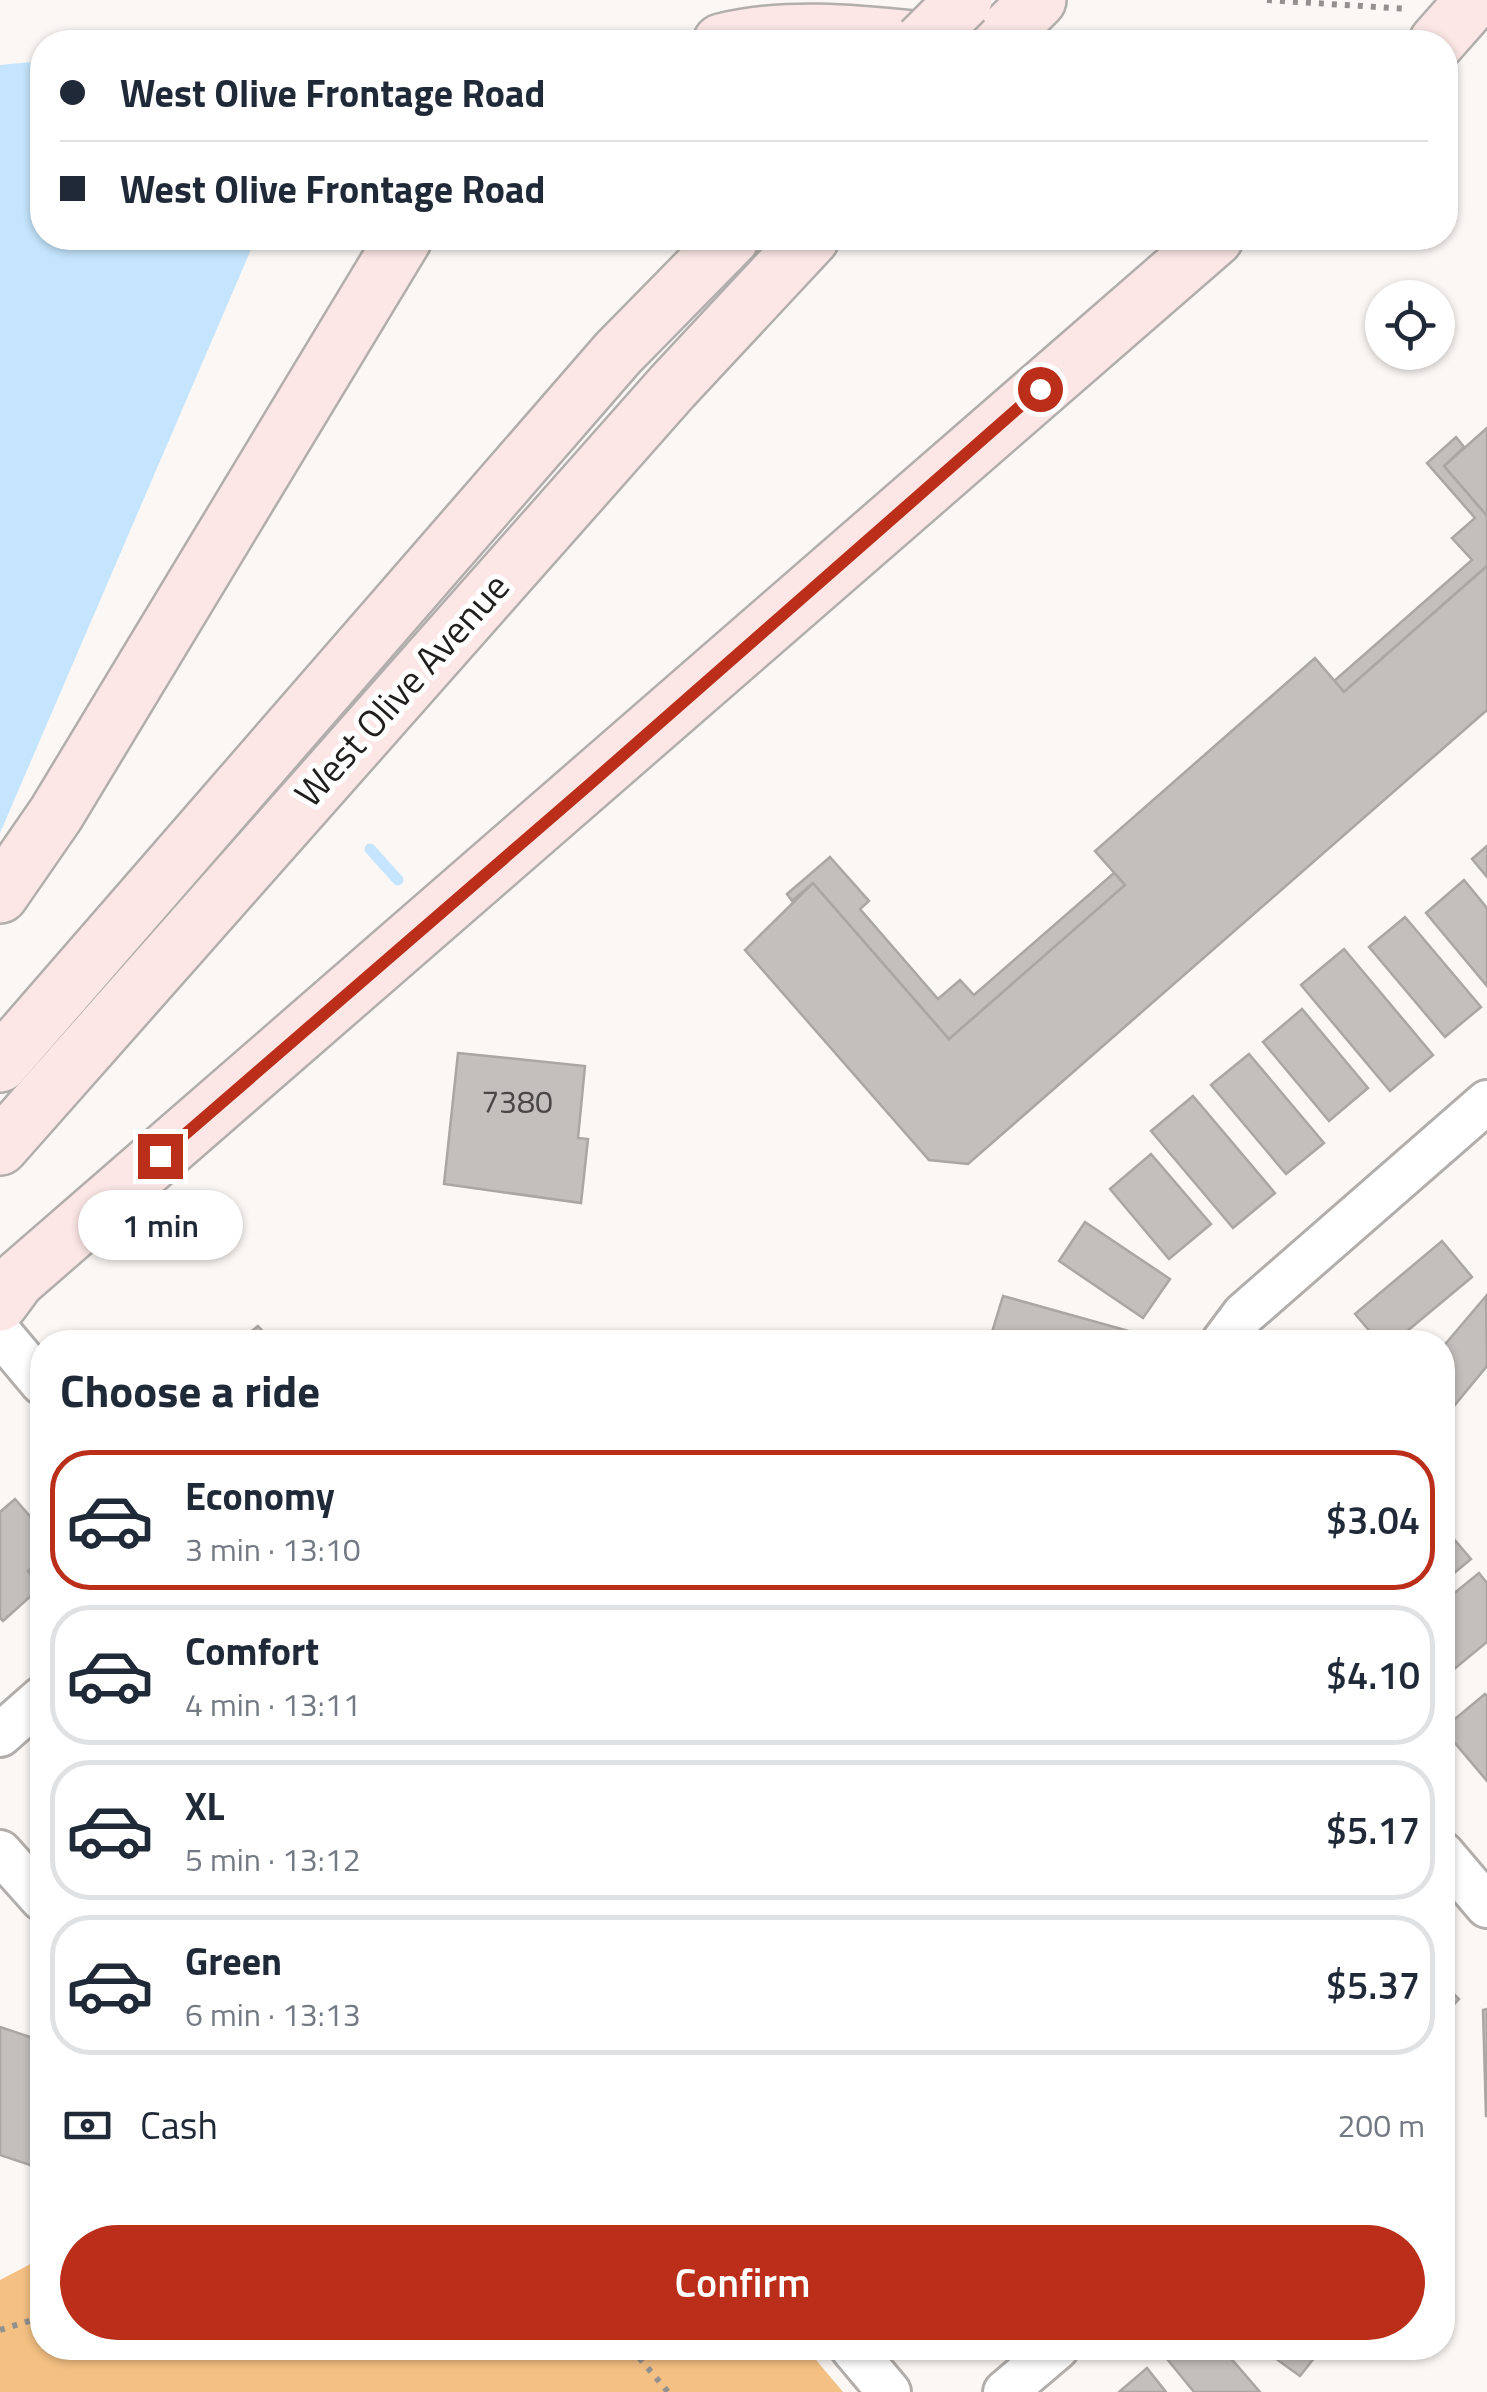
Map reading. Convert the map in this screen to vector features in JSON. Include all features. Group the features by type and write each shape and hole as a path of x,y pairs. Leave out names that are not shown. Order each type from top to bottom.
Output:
{"main road":[{"path":"934,30 964,0"},
{"path":"1008,30 1038,0"},
{"path":"0,895 56,814 397,250"},
{"name":"West Olive Avenue","path":"0,1064 618,353 719,250"},
{"name":"West Olive Avenue","path":"0,1148 608,459 799,250"},
{"path":"0,1303 18,1280 73,1231 1200,250"}],"street":[{"path":"1233,1330 1244,1314 1485,1107"},
{"path":"0,1333 30,1369"},
{"path":"0,1735 30,1709"},
{"path":"0,1852 30,1886"},
{"path":"1455,1868 1487,1906"},
{"path":"862,2360 890,2392"},
{"path":"1005,2392 1044,2360"}],"path":[{"path":"1267,0 1454,20"},
{"path":"0,2330 30,2321"},
{"path":"641,2360 668,2392"}],"shaded area":[{"path":"30,2264 30,2360 816,2360 843,2392 0,2392 0,2280"}],"water":[{"path":"30,62 30,250 251,250 0,833 0,65"}],"building":[{"path":"1487,428 1487,516 1444,466"},
{"path":"1456,437 1464,447 1444,466 1487,516 1487,566 1344,692 1334,681 1472,560 1452,538 1475,518 1427,463"},
{"path":"1487,566 1487,710 968,1164 929,1160 745,950 813,883 949,1039 1125,885 1095,851 1315,658 1344,692"},
{"path":"1487,846 1487,877 1472,859"},
{"path":"830,857 869,901 860,909 938,999 960,980 974,995 1114,873 1125,885 949,1039 813,883 792,901 787,894"},
{"path":"1464,880 1487,908 1487,986 1426,913"},
{"path":"1405,917 1481,1007 1445,1037 1369,947"},
{"path":"1344,949 1433,1055 1390,1091 1301,985"},
{"path":"1302,1009 1368,1088 1329,1121 1263,1042"},
{"path":"458,1053 585,1066 578,1138 588,1139 581,1203 444,1184"},
{"path":"1249,1054 1324,1143 1286,1174 1211,1085"},
{"path":"1193,1096 1275,1193 1233,1228 1151,1131"},
{"path":"1151,1154 1211,1224 1169,1259 1110,1189"},
{"path":"1085,1222 1170,1279 1143,1318 1059,1261"},
{"path":"1442,1241 1472,1277 1408,1330 1369,1330 1355,1314"},
{"path":"1003,1296 1125,1330 993,1330"},
{"path":"1486,1296 1487,1366 1455,1405 1455,1333"},
{"path":"15,1499 30,1516 30,1597 3,1621 0,1618 0,1512"},
{"path":"1455,1540 1471,1559 1455,1572"},
{"path":"1479,1573 1487,1583 1487,1642 1455,1668 1455,1592"},
{"path":"1487,1696 1487,1781 1455,1743 1455,1719"},
{"path":"1487,2009 1487,2116 1486,2116 1483,2010"},
{"path":"0,2027 30,2037 30,2165 0,2155"},
{"path":"1168,2360 1232,2360 1260,2392 1194,2392"},
{"path":"1278,2360 1313,2360 1300,2376"},
{"path":"1147,2368 1166,2392 1119,2392"}],"waterway":[{"path":"370,849 398,880"}],"route":[{"path":"160,1156 1040,389"}]}
